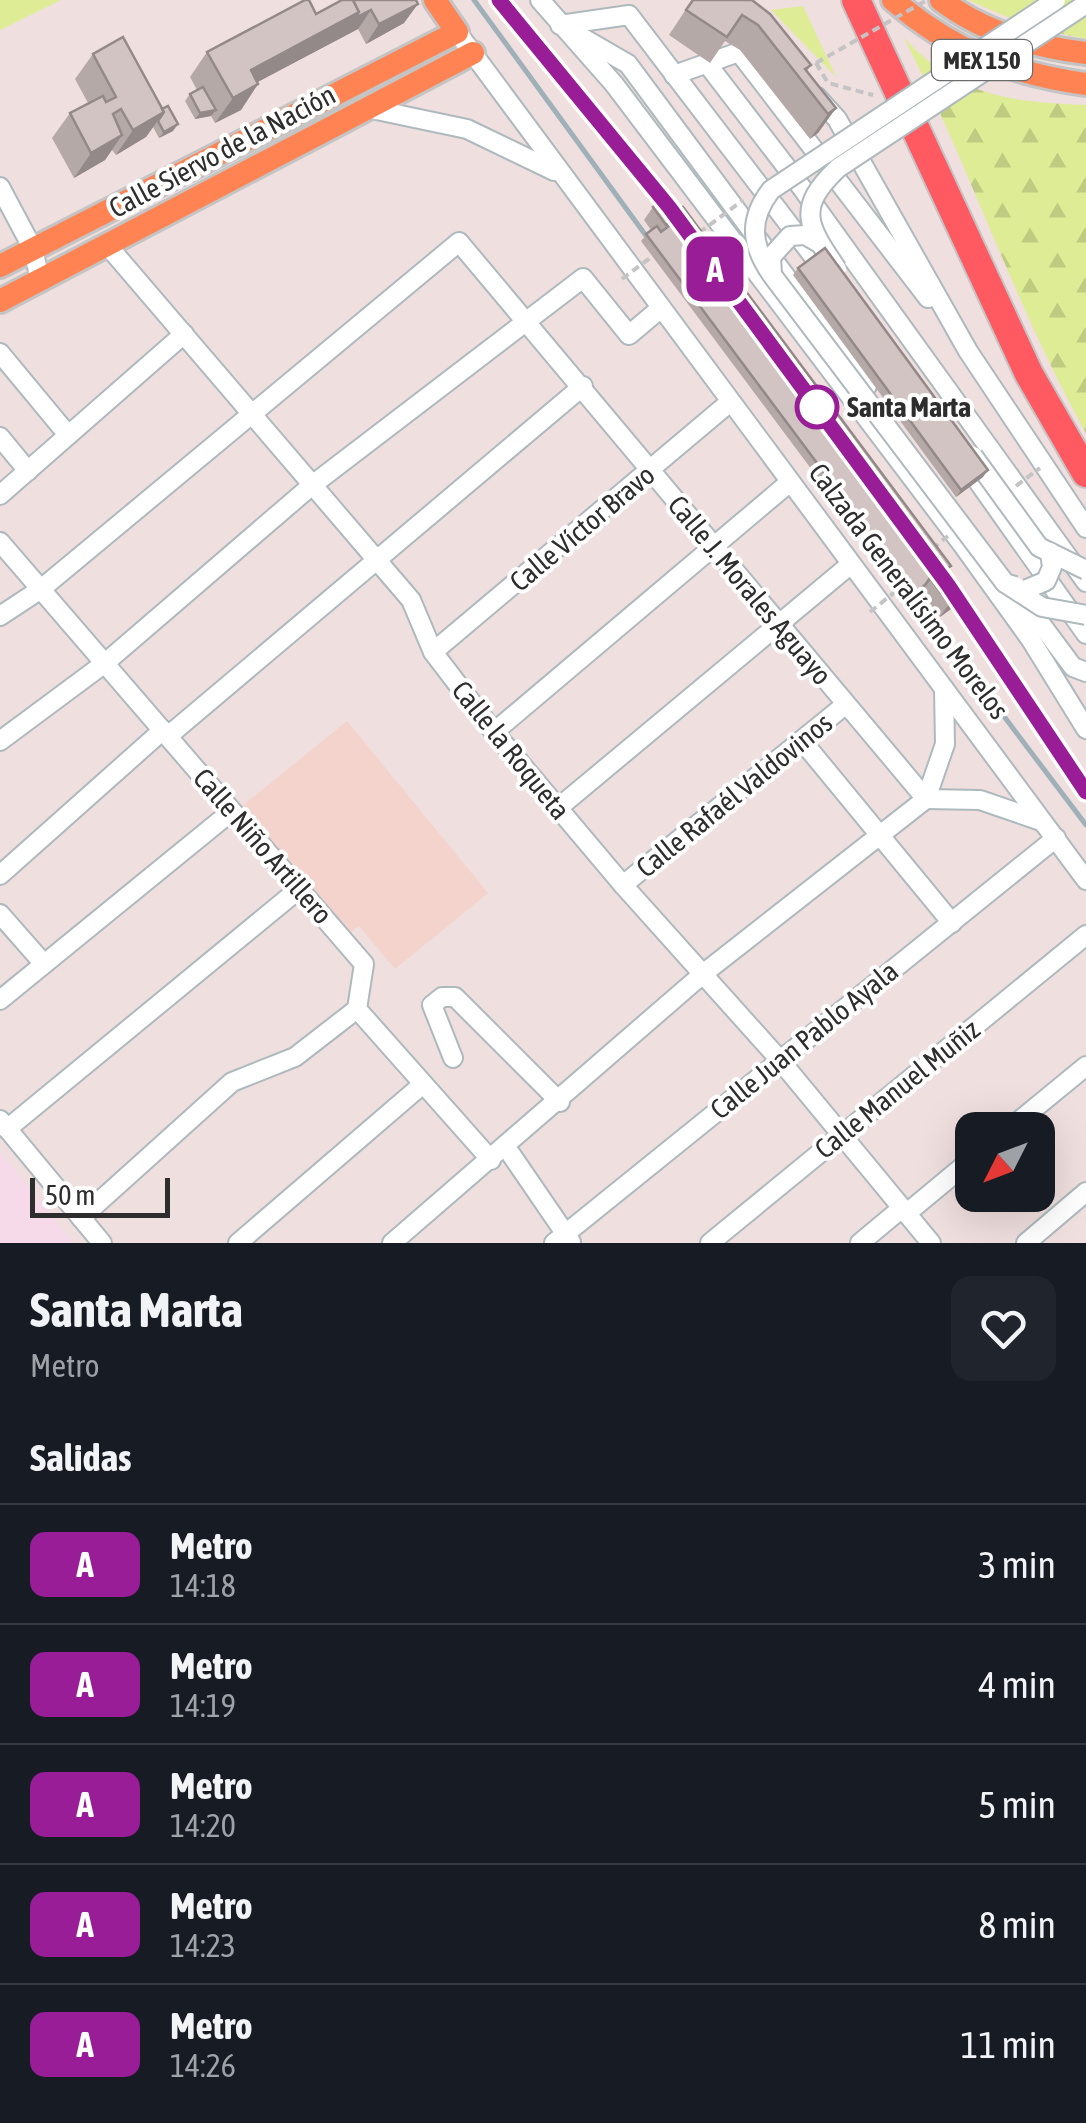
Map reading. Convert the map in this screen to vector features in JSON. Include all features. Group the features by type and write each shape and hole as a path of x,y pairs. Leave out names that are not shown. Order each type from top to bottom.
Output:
{"highway":[{"path":"856,0 900,102 1030,374 1086,473"}],"main road":[{"name":"Calzada Generalísimo Morelos","path":"435,0 456,32"},
{"name":"MEX 150","path":"893,0 937,36 982,60 1042,78 1086,84"},
{"name":"MEX 150","path":"941,0 993,31 1050,48 1086,52"},
{"name":"Calle Siervo de la Nación","path":"0,266 456,32"},
{"name":"Calle Siervo de la Nación","path":"0,301 473,54"}],"street":[{"path":"540,0 614,84 962,544 1031,640 1086,729"},
{"path":"1056,0 765,193 754,239 1073,667 1086,672"},
{"path":"1086,4 838,168 814,191 810,213 819,243 1040,548 1086,570"},
{"path":"560,25 629,15 843,296"},
{"path":"560,25 628,64 771,266 1005,583 1042,607 1086,615"},
{"name":"Calzada Generalísimo Morelos","path":"456,32 1086,880"},
{"path":"674,75 740,52 776,54"},
{"path":"740,52 968,351 1086,528"},
{"path":"708,65 794,177 1086,582"},
{"path":"800,80 837,118 968,351"},
{"path":"366,108 466,128 562,175"},
{"path":"0,187 33,249 40,280"},
{"path":"771,266 790,236 806,234 819,243"},
{"name":"Calle J. Morales Aguayo","path":"251,414 459,242 582,386 712,549 926,799"},
{"name":"Calle la Roqueta","path":"108,246 410,600 433,652 494,732 623,885 779,1059 931,1243"},
{"path":"0,741 105,663 311,486 583,278 629,335 660,308"},
{"path":"0,496 184,334"},
{"path":"0,353 68,436"},
{"path":"0,875 166,733 378,562 582,386"},
{"name":"Calle Víctor Bravo","path":"433,652 730,402"},
{"path":"0,616 41,589 251,414"},
{"path":"0,437 28,470"},
{"path":"956,451 1086,634"},
{"path":"494,732 790,482"},
{"name":"Calle Niño Artillero","path":"0,542 364,964 357,1009"},
{"path":"1005,583 1027,589 1039,586 1052,568 1050,552"},
{"path":"558,808 852,564"},
{"path":"392,1243 560,1102 704,973 926,799 945,744 944,689"},
{"name":"Calle Rafaél Valdovinos","path":"623,885 845,705"},
{"path":"803,742 952,922"},
{"path":"926,799 980,800 1044,822"},
{"path":"0,1000 232,811"},
{"name":"Calle Juan Pablo Ayala","path":"564,1240 779,1059 1056,838"},
{"path":"102,1243 4,1124 300,889"},
{"path":"0,914 44,964"},
{"name":"Calle Manuel Muñiz","path":"710,1243 1086,935"},
{"path":"453,1058 432,1005 442,996 455,997 560,1102"},
{"path":"81,1218 232,1082 295,1057 357,1009 491,1160"},
{"path":"1030,1112 1086,1066"},
{"path":"238,1243 423,1084"},
{"path":"506,1147 564,1240"},
{"path":"860,1243 955,1172"},
{"path":"1026,1243 1086,1192"}],"path":[{"path":"900,102 828,83 816,63 927,0"},
{"path":"698,234 765,193"},
{"path":"622,279 666,249"}],"shaded area":[{"path":"347,721 488,893 395,969 359,926 347,935 241,807"},
{"path":"0,1152 74,1243 0,1243"}],"green space":[{"path":"0,0 61,0 0,30"},
{"path":"968,0 1086,0 1086,39 1030,27"},
{"path":"803,6 836,77 771,10"},
{"path":"904,38 945,73 965,84 1009,98 1086,105 1086,433 1037,336"}],"building":[{"path":"309,0 316,14 342,0 353,0 359,12 251,70 258,84 233,98 207,52"},
{"path":"353,0 416,0 418,4 379,24 371,10 355,18 359,12"},
{"path":"693,0 752,0 770,14 811,65 805,69 836,108 828,114 758,25 742,15 727,37 686,10"},
{"path":"123,37 164,112 133,130 121,109 113,114 122,135 91,153 70,113 103,96 106,102 116,97 93,54"},
{"path":"203,87 216,110 200,113 190,94"},
{"path":"168,106 178,124 164,132 158,121 162,109"},
{"path":"668,196 681,214 666,225 653,207"},
{"path":"683,207 951,566 914,593 646,234 657,226 661,232 677,220 681,214 678,210"},
{"path":"825,248 988,470 961,490 798,268"},
{"path":"945,567 964,593 949,604 930,578"}],"railway":[{"path":"474,0 663,259"},
{"path":"499,0 619,142 680,222"},
{"path":"898,576 1086,825"},
{"path":"944,580 1086,792"}],"metro line":[{"name":"A","path":"499,0 669,207 948,585 1086,792"}],"place":[{"name":"Santa Marta","path":"817,407"}]}
